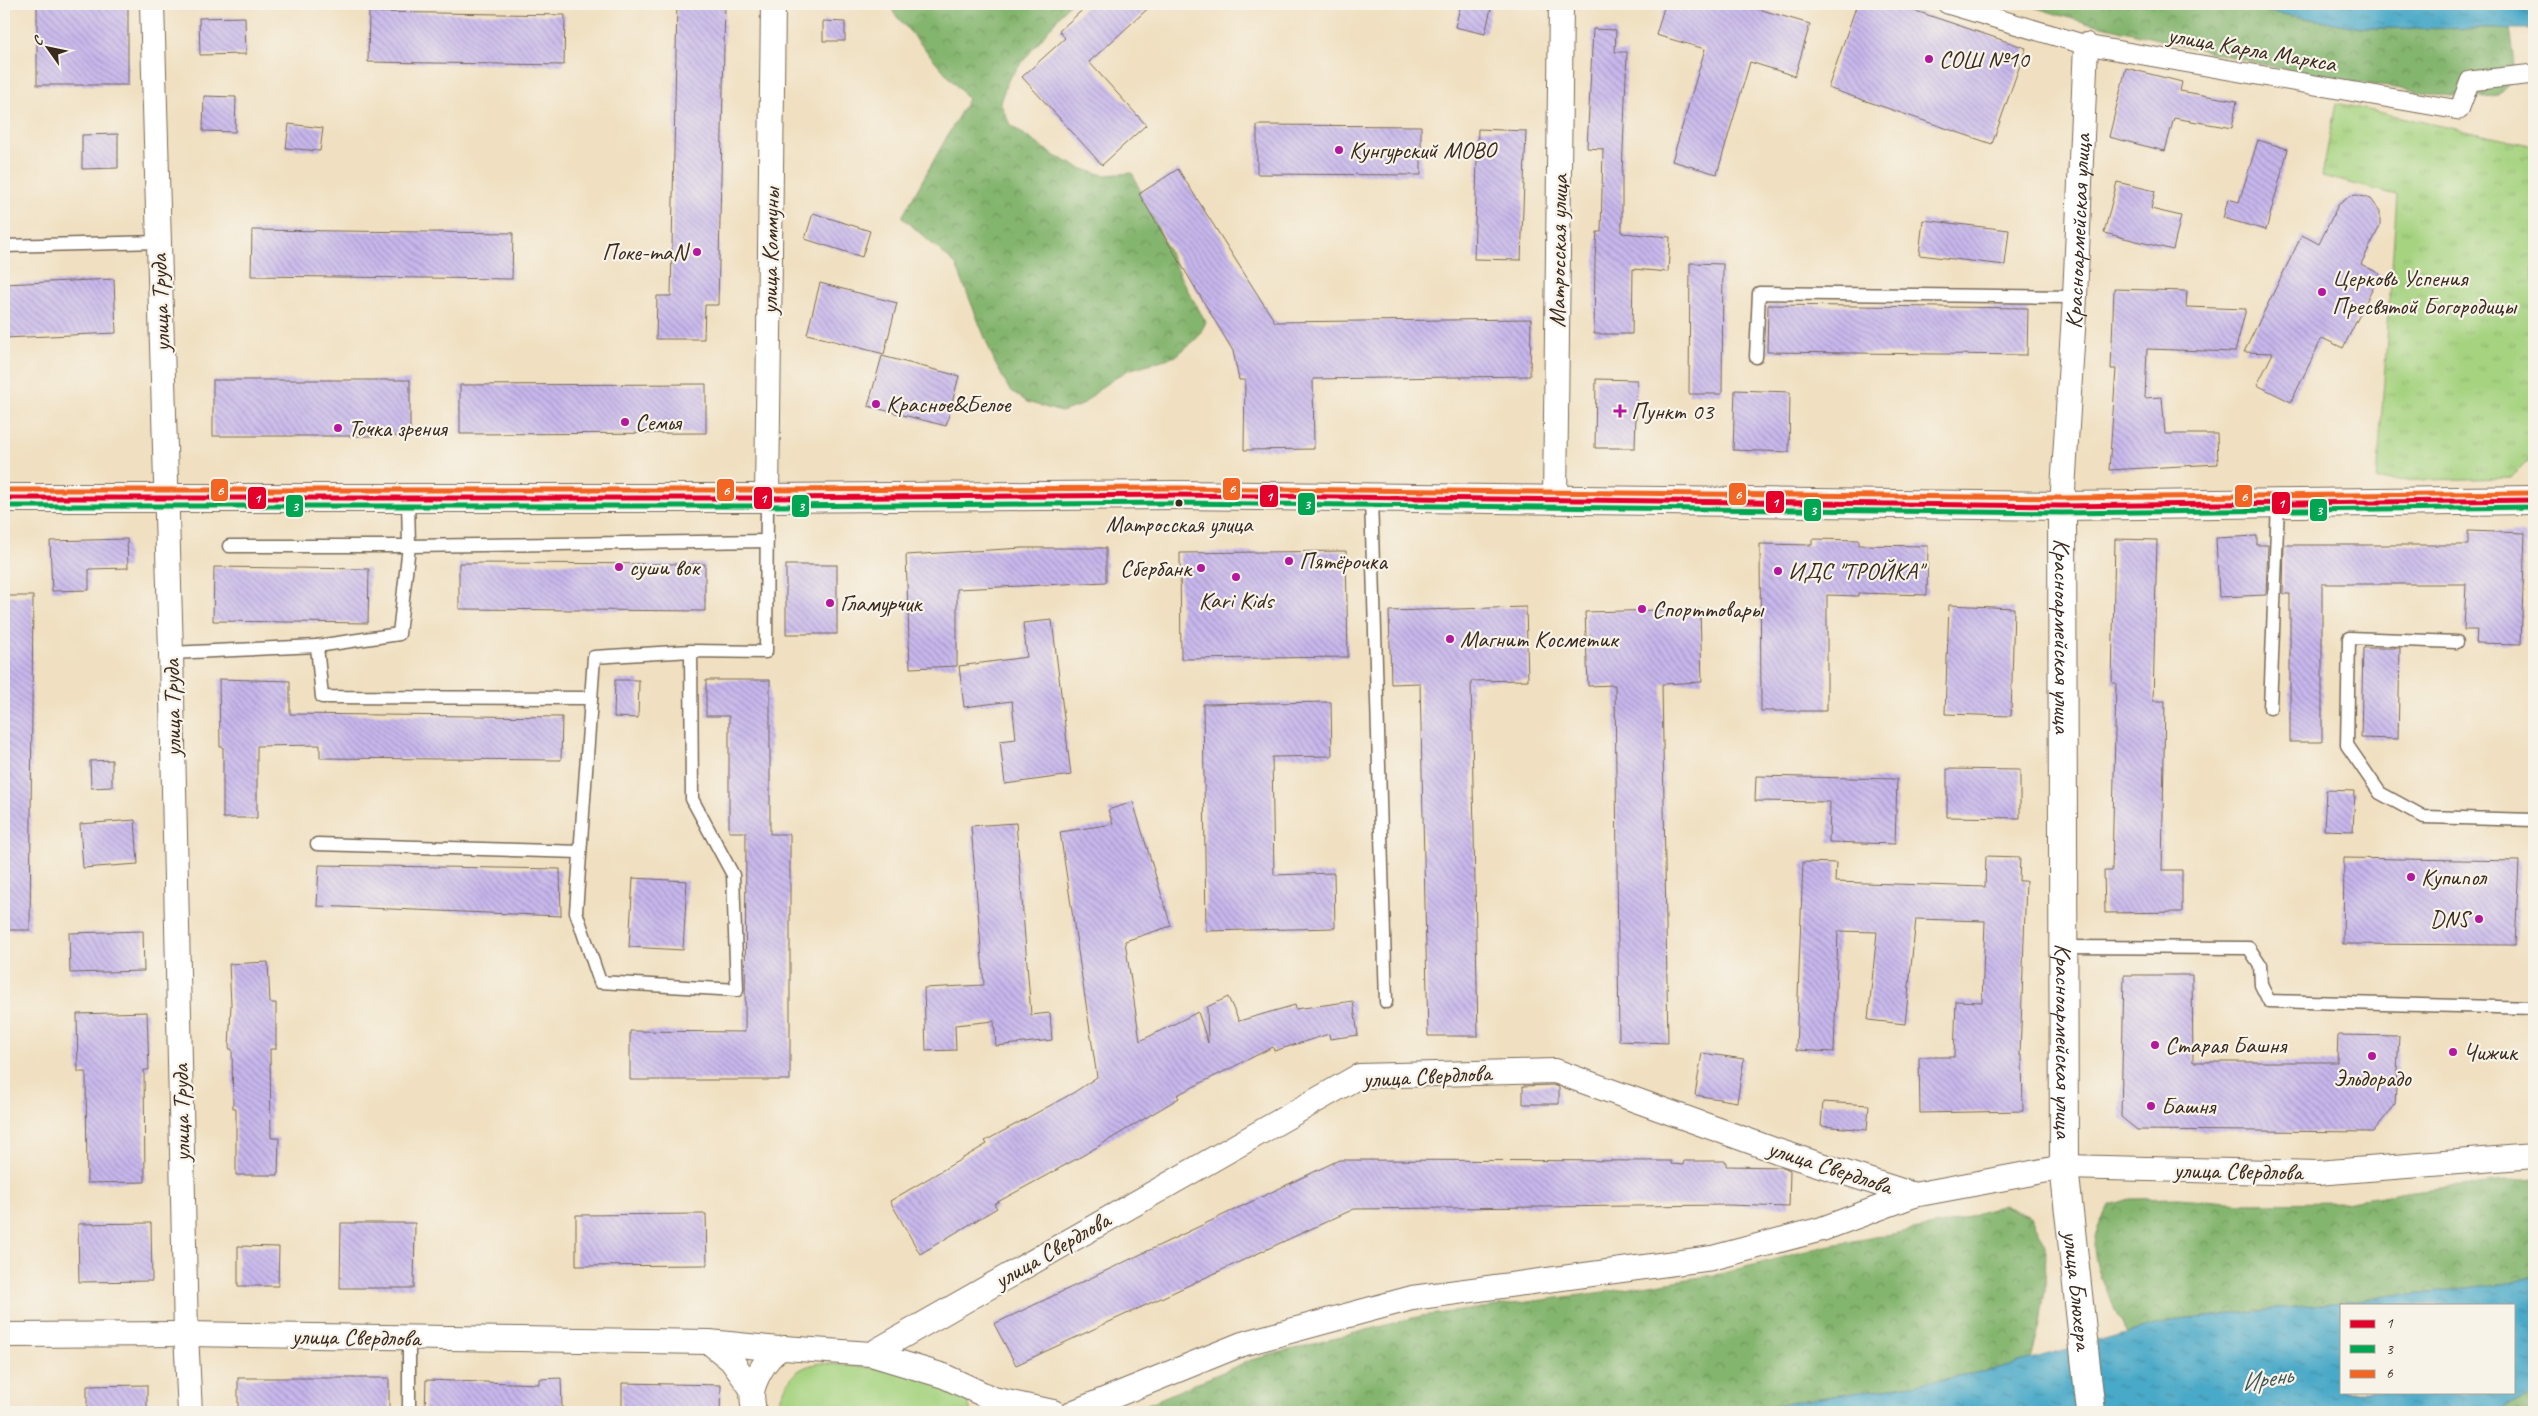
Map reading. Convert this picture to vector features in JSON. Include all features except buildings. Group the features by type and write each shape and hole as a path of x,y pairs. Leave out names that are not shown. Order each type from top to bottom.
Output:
{"street":[{"name":"улица Труда","path":"152,4 171,653 186,1334 190,1412"},
{"name":"улица Коммуны","path":"767,498 773,4"},
{"name":"Матросская улица","path":"1554,499 1561,4"},
{"name":"улица Карла Маркса","path":"1947,4 2086,45 2459,110 2470,81 2534,74"},
{"name":"Красноармейская улица","path":"2064,1167 2062,506 2075,297 2086,45"},
{"path":"4,498 408,499 1168,495 2062,506 2534,500"},
{"name":"улица Свердлова","path":"871,1354 1359,1076 1555,1071 1778,1151 1914,1195"},
{"name":"улица Свердлова","path":"1074,1412 1242,1344 1412,1298 1712,1258 1822,1229 1914,1195 2064,1167 2317,1173 2534,1156"},
{"name":"улица Блюхера","path":"2064,1167 2090,1412"},
{"name":"улица Свердлова","path":"4,1335 186,1334 709,1342 779,1349 871,1354 944,1376 998,1406"},
{"path":"709,1342 730,1360 753,1401"},
{"path":"753,1401 762,1367 779,1349"},
{"path":"998,1406 1053,1412"}],"lane":[{"path":"4,246 159,242"},
{"path":"1756,357 1759,294 2075,297"},
{"path":"1371,497 1386,1002"},
{"path":"691,651 692,799 733,875 737,990 600,982 576,912 594,657 691,651 766,652 767,498"},
{"path":"171,653 317,646 399,634 409,546 408,499"},
{"path":"2270,708 2278,503"},
{"path":"229,546 409,546 767,541"},
{"path":"2457,642 2349,638 2348,745 2380,793 2424,817 2534,820"},
{"path":"317,646 322,697 591,698"},
{"path":"317,844 580,852"},
{"path":"2063,947 2249,948 2260,965 2261,985 2269,1001 2534,1008"},
{"path":"409,1338 409,1412"}],"green space":[{"path":"897,4 1069,4 1008,80 1000,102 1010,125 1055,156 1080,168 1104,175 1132,173 1183,282 1206,322 1198,337 1176,356 1128,370 1103,386 1082,405 1061,412 1027,402 1009,389 995,363 956,265 902,217 968,99 893,12"},
{"path":"2024,4 2225,4 2362,28 2510,29 2514,55 2512,81 2498,95 2471,99 2312,76 2069,18"},
{"path":"2336,103 2534,146 2534,450 2528,461 2511,478 2377,481 2397,195 2322,176"},
{"path":"2534,1178 2534,1276 2510,1283 2170,1321 2127,1333 2097,1267 2094,1240 2100,1224 2110,1205 2130,1199 2179,1198 2241,1203 2344,1202 2413,1191"},
{"path":"2003,1205 2032,1218 2046,1245 2045,1291 2039,1330 2031,1359 1976,1374 1730,1412 1129,1412 1251,1360 1421,1316 1611,1291 1720,1274 1821,1247 1945,1224"},
{"path":"821,1363 904,1371 959,1393 968,1402 971,1412 774,1412 786,1386 795,1374 810,1365"},
{"path":"2534,1395 2534,1412 2494,1412"}],"water":[{"path":"2225,4 2534,4 2534,29 2362,28"},
{"name":"Ирень","path":"2534,1276 2534,1395 2494,1412 1730,1412 1976,1374 2170,1321 2510,1283"}],"transit line":[{"name":"6","path":"4,490 1177,488 2062,498 2534,493"},
{"name":"1","path":"4,498 767,498 1177,495 2062,506 2534,500"},
{"name":"3","path":"4,506 767,506 1177,503 2062,513 2534,507"}],"place":[{"name":"СОШ №10","path":"1929,59"},
{"name":"Кунгурский МОВО","path":"1339,150"},
{"name":"Поке-maN","path":"697,252"},
{"name":"Церковь Успения Пресвятой Богородицы","path":"2322,292"},
{"name":"Красное&Белое","path":"876,404"},
{"name":"Пункт 03","path":"1620,411"},
{"name":"Семья","path":"625,422"},
{"name":"Точка зрения","path":"338,428"},
{"name":"Матросская улица","path":"1179,503"},
{"name":"Пятёрочка","path":"1289,561"},
{"name":"суши вок","path":"619,567"},
{"name":"Сбербанк","path":"1201,568"},
{"name":"ИДС \"ТРОЙКА\"","path":"1778,571"},
{"name":"Kari Kids","path":"1236,577"},
{"name":"Гламурчик","path":"830,603"},
{"name":"Спорттовары","path":"1642,609"},
{"name":"Магнит Косметик","path":"1450,639"},
{"name":"Купипол","path":"2411,877"},
{"name":"DNS","path":"2479,919"},
{"name":"Старая Башня","path":"2155,1045"},
{"name":"Чижик","path":"2453,1052"},
{"name":"Эльдорадо","path":"2372,1056"},
{"name":"Башня","path":"2151,1106"}]}
